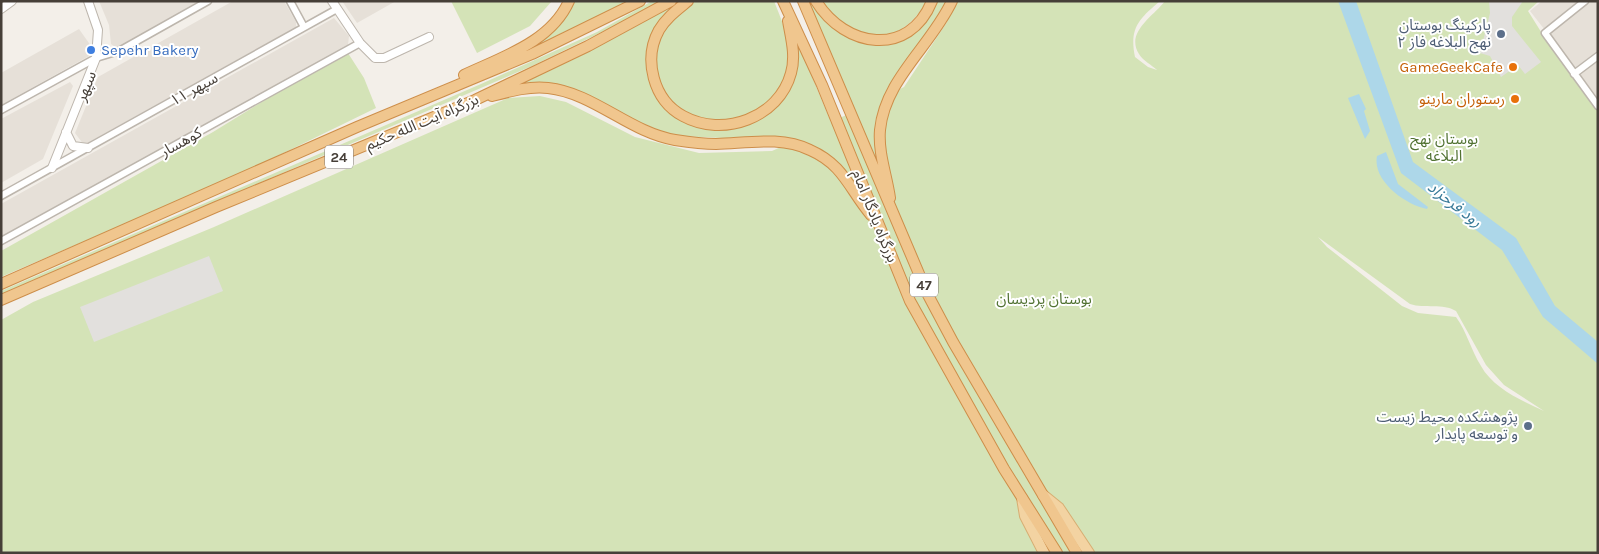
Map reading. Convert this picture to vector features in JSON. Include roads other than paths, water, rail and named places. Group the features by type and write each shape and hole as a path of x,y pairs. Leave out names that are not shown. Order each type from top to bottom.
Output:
{"highway":[{"path":"357,126 529,44 550,28 570,1"},
{"name":"بزرگراه آیت الله حکیم","path":"1,284 357,126 532,54 640,1"},
{"name":"بزرگراه آیت الله حکیم","path":"1,300 216,207 475,100 588,46 671,1"},
{"path":"688,1 675,11 659,30 653,45 652,71 660,93 676,112 692,120 713,125 735,123 754,117 771,106 786,87 791,74 793,54 784,3"},
{"name":"بزرگراه یادگار امام","path":"803,1 928,294 953,342 1077,553"},
{"path":"816,1 825,16 839,28 856,38 876,40 894,37 912,27 922,18 932,1"},
{"path":"892,209 881,143 884,112 898,81 937,29 952,1"},
{"name":"بزرگراه یادگار امام","path":"784,3 822,85 910,301 1022,498 1057,553"},
{"path":"475,100 525,88 550,88 583,99 640,128 672,140 714,144 769,141 798,145 820,154 835,164 848,180 862,205 876,220"}],"main road":[{"path":"1042,494 1059,508 1089,553"},
{"path":"1022,498 1024,516 1044,553"}],"street":[{"path":"1,9 12,1"},
{"name":"سپهر","path":"52,168 96,58 98,30 88,1"},
{"path":"1,110 96,58 119,51 208,1"},
{"path":"290,1 304,27"},
{"path":"332,1 360,43 371,55 379,59 429,37"},
{"path":"1585,1 1545,33 1598,106"},
{"name":"سپهر ۱۱","path":"1,196 337,9"},
{"name":"کوهسار","path":"1,241 360,43"},
{"path":"1574,74 1598,56"},
{"path":"66,132 73,146 88,148"}],"water":[{"name":"رود فرحزاد","path":"1338,1 1356,1 1413,162 1516,238 1555,306 1598,342 1598,364 1543,317 1502,250 1401,173"},
{"path":"1359,94 1366,109 1364,111 1370,131 1365,139 1348,98"},
{"path":"1386,152 1398,184 1428,207 1427,209 1410,203 1385,183 1377,165 1377,156"}],"place":[{"name":"پارکینگ بوستان نهج البلاغه فاز ۲","path":"1501,34"},
{"name":"Sepehr Bakery","path":"91,50"},
{"name":"GameGeekCafe","path":"1513,67"},
{"name":"رستوران مارینو","path":"1515,99"},
{"name":"پژوهشکده محیط زیست و توسعه پایدار","path":"1528,426"}],"park label":[{"name":"بوستان نهج البلاغه","path":"1444,148"},
{"name":"بوستان پردیسان","path":"1044,299"}]}
